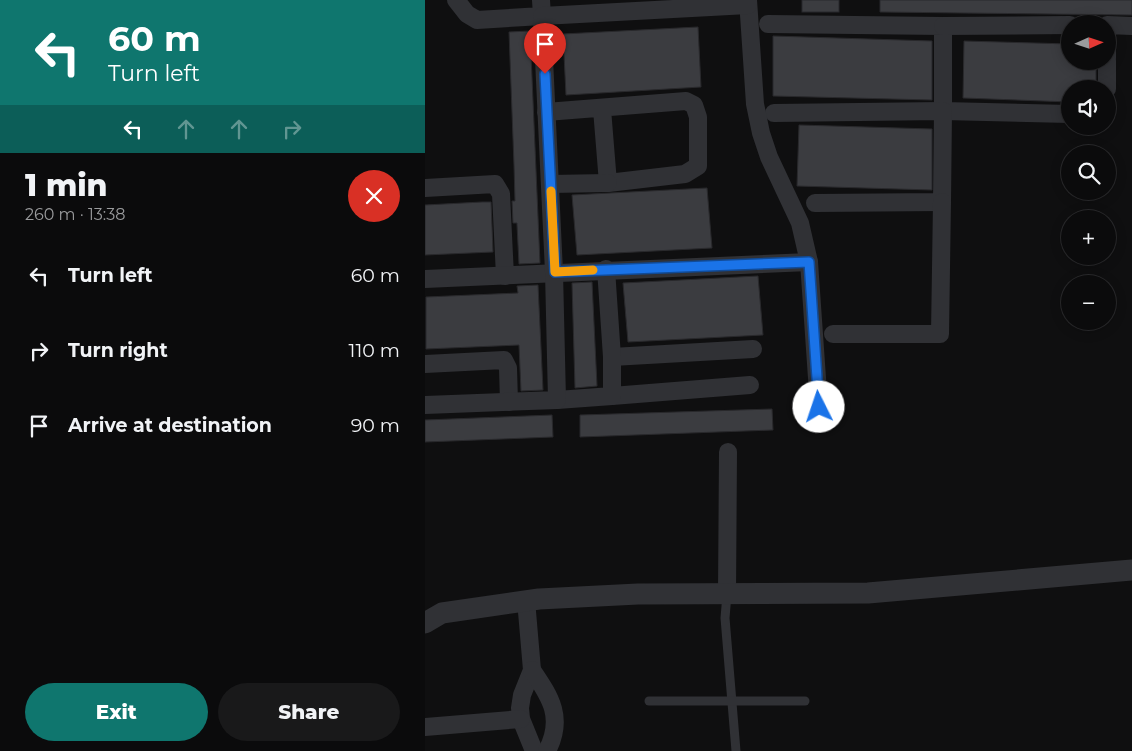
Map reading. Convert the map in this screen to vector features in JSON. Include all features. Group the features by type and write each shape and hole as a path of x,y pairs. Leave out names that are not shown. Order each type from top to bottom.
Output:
{"street":[{"path":"456,0 467,14 477,20 541,8 748,2 755,104 761,133 769,157 800,223 809,262 819,407"},
{"path":"541,8 555,272 557,400"},
{"path":"768,24 1061,26"},
{"path":"1116,25 1132,26"},
{"path":"833,334 940,334 943,26"},
{"path":"546,112 687,101 694,105 698,117 698,166 685,174 608,183 550,184"},
{"path":"602,109 608,183"},
{"path":"774,113 943,111 1061,114"},
{"path":"425,188 495,184 501,194 505,276"},
{"path":"815,203 941,202"},
{"path":"425,279 809,262"},
{"path":"606,270 612,357 611,396"},
{"path":"612,357 753,349"},
{"path":"425,364 503,360 508,368 509,402"},
{"path":"425,405 557,400 750,385"},
{"path":"727,594 728,452"},
{"path":"425,623 442,613 527,600 638,594 868,593 1132,570"},
{"path":"527,600 532,670 522,695 521,719 534,751"},
{"path":"532,670 549,694 554,708 553,740 547,751"},
{"path":"425,727 521,719"}],"lane":[{"path":"727,594 725,618 735,751"},
{"path":"649,701 805,701"}],"building":[{"path":"802,0 839,0 839,12 802,12"},
{"path":"880,0 1132,0 1132,15 880,12"},
{"path":"698,27 701,87 566,95 563,34"},
{"path":"530,31 540,263 519,264 517,223 513,223 512,201 515,201 509,32"},
{"path":"773,36 932,41 932,100 773,96"},
{"path":"964,41 1061,44 1061,70 1096,70 1096,80 1061,80 1061,102 963,98"},
{"path":"799,125 932,129 932,190 797,186"},
{"path":"707,188 712,248 577,255 572,195"},
{"path":"491,202 493,252 425,255 425,205"},
{"path":"758,276 763,335 628,342 623,283"},
{"path":"592,282 597,386 575,388 572,283"},
{"path":"538,285 543,390 521,391 519,345 426,349 426,297 518,293 517,286"},
{"path":"772,409 773,430 580,437 580,415"},
{"path":"552,415 553,437 425,442 425,420"}],"slow traffic":[{"path":"551,191 555,272 593,270"}],"route":[{"path":"545,74 555,272 809,262 819,407"}]}
